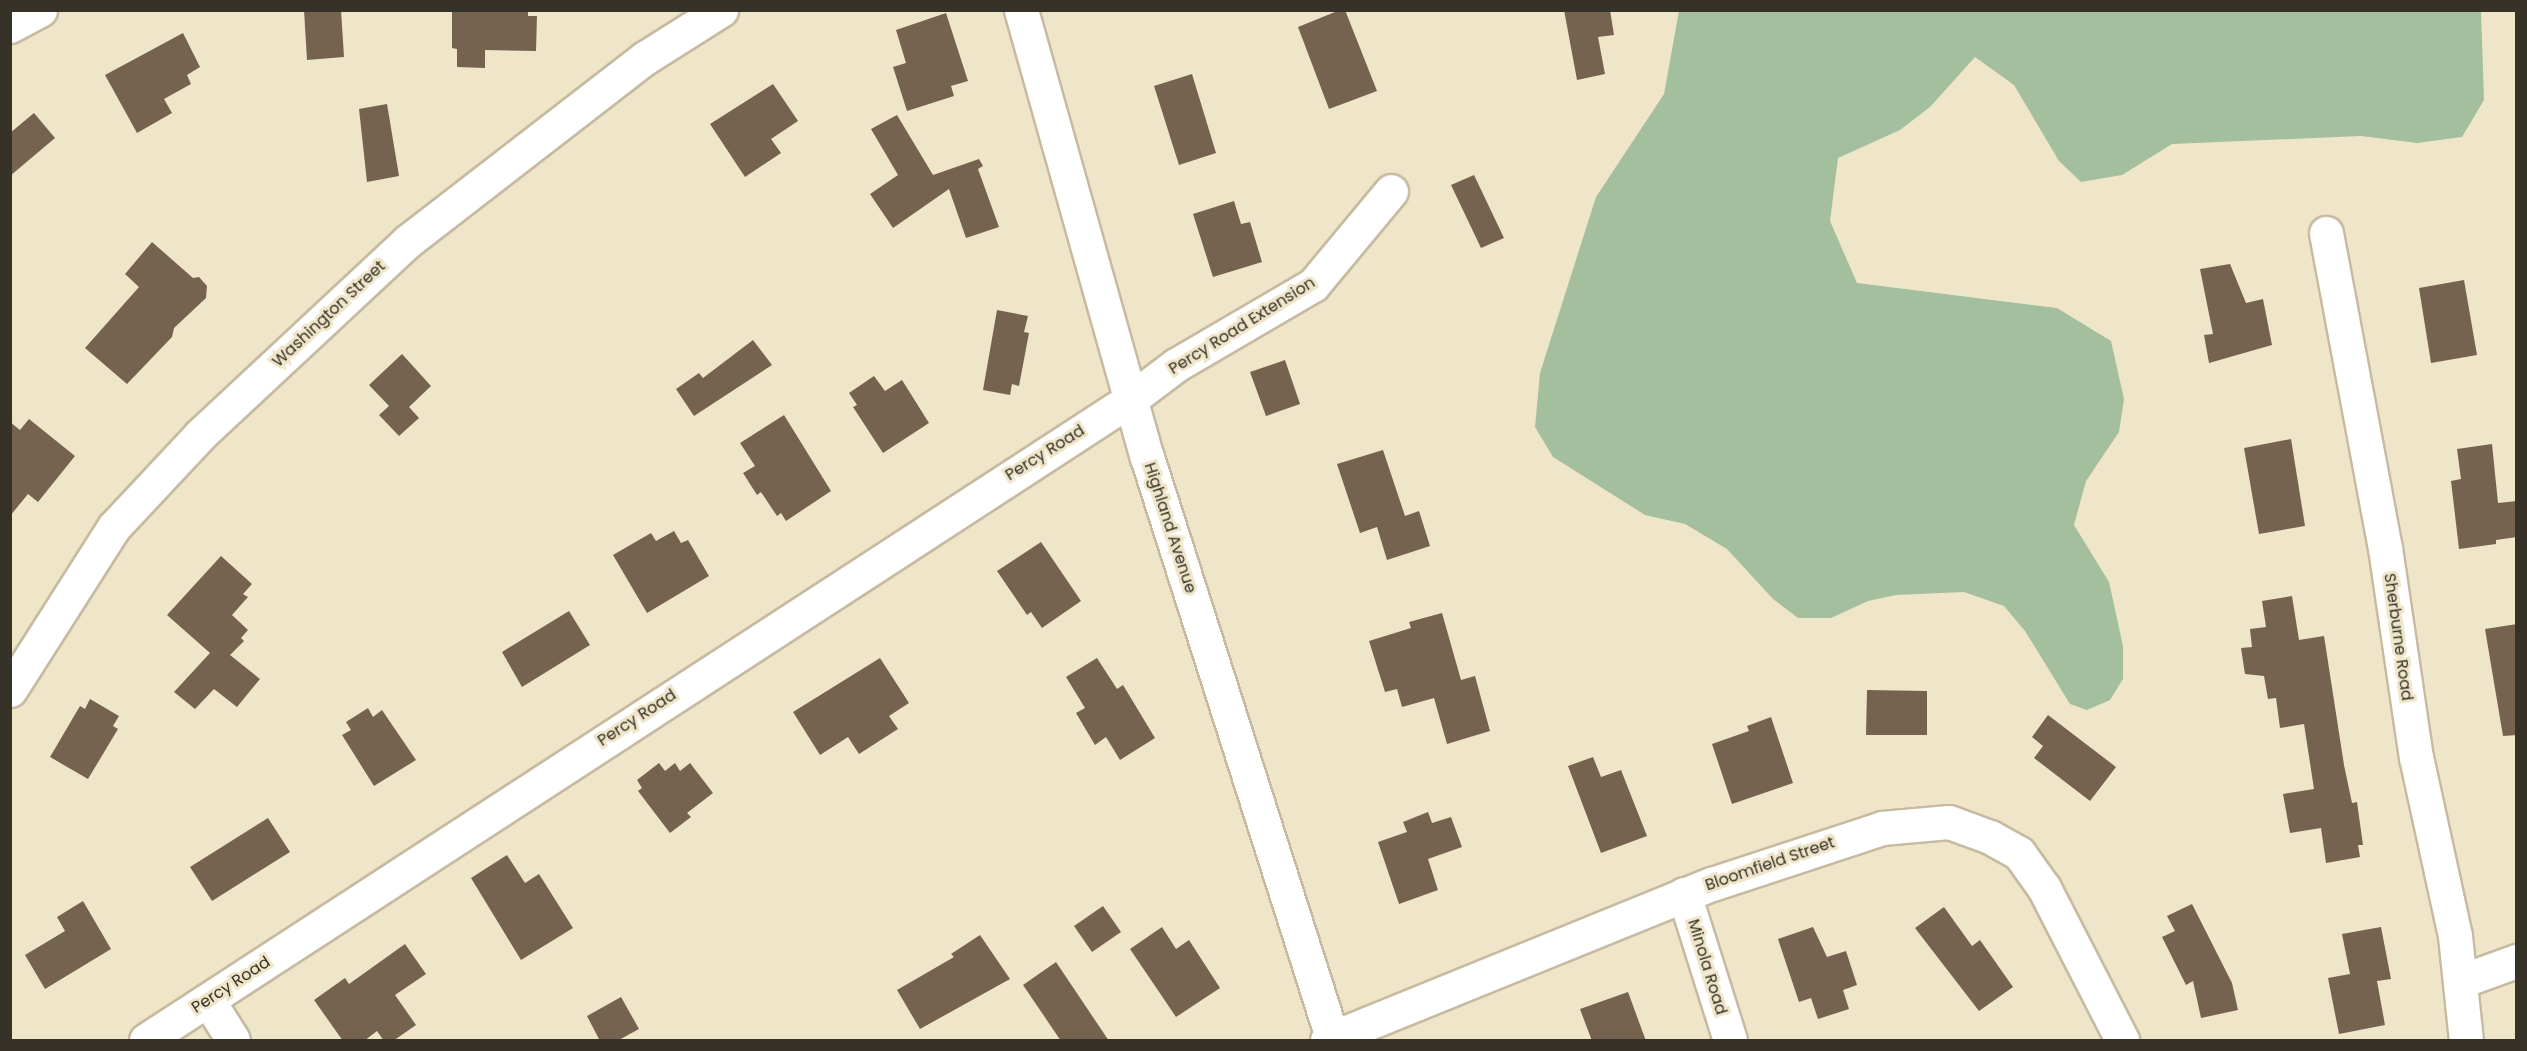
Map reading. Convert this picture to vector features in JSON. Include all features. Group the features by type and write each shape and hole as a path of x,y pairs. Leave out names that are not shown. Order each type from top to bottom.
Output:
{"street":[{"path":"10,26 40,10"},
{"name":"Highland Avenue","path":"1021,10 1131,399 1331,1040"},
{"name":"Washington Street","path":"10,690 114,527 201,434 408,241 699,15"},
{"name":"Percy Road Extension","path":"1131,399 1176,365 1313,285 1391,191"},
{"name":"Sherburne Road","path":"2326,233 2385,548 2416,757 2462,981 2466,1041"},
{"name":"Percy Road","path":"146,1041 1131,399"},
{"name":"Bloomfield Street","path":"1331,1040 1684,894 1882,828 1949,822 1990,837 2019,853 2044,888 2122,1041"},
{"name":"Minola Road","path":"1684,894 1730,1041"},
{"path":"2462,981 2517,961"},
{"path":"208,1000 233,1041"}],"green space":[{"path":"1679,11 2481,11 2484,100 2462,137 2417,143 2361,136 2172,144 2122,175 2081,182 2059,161 2014,85 1975,57 1930,107 1900,130 1838,158 1830,221 1857,283 2057,308 2111,341 2124,399 2119,432 2086,481 2074,525 2109,582 2123,646 2123,679 2110,700 2087,710 2070,704 2025,631 2004,606 1964,592 1896,595 1868,601 1831,618 1798,618 1773,599 1727,549 1685,524 1645,515 1553,457 1535,427 1540,373 1596,197 1664,94"}],"building":[{"path":"304,10 341,10 344,57 307,60"},
{"path":"452,10 528,10 528,16 537,16 536,51 485,50 485,68 457,67 457,49 452,48"},
{"path":"1345,10 1377,91 1329,109 1298,27"},
{"path":"1564,10 1610,10 1614,35 1598,37 1605,74 1577,80"},
{"path":"946,13 968,81 951,86 954,96 907,111 893,67 906,63 896,30"},
{"path":"183,33 200,67 187,75 191,84 164,99 172,113 137,133 105,75"},
{"path":"1192,74 1216,153 1179,165 1154,86"},
{"path":"773,84 798,121 771,139 781,153 745,177 710,124"},
{"path":"387,104 399,176 367,182 359,109"},
{"path":"34,113 55,138 10,176 10,133"},
{"path":"897,115 933,175 979,159 983,166 978,169 999,227 966,238 949,189 893,228 870,194 898,175 871,129"},
{"path":"1474,175 1504,238 1481,248 1451,185"},
{"path":"1234,201 1241,224 1250,222 1262,262 1213,277 1193,214"},
{"path":"152,242 193,278 199,277 207,286 206,298 174,328 172,337 127,384 85,348 139,287 125,274"},
{"path":"2230,264 2246,303 2263,299 2272,345 2209,363 2204,335 2213,334 2200,269"},
{"path":"2464,280 2477,355 2431,363 2419,288"},
{"path":"997,310 1028,316 1024,332 1029,333 1019,386 1012,384 1010,395 983,390"},
{"path":"753,340 772,365 694,416 676,389 699,373 703,378"},
{"path":"402,354 431,386 409,407 419,418 399,436 379,415 389,406 369,385"},
{"path":"1285,360 1300,404 1266,416 1250,372"},
{"path":"874,376 885,391 902,380 929,423 883,453 853,407 857,405 849,393"},
{"path":"784,415 831,491 786,521 781,513 777,516 761,492 757,495 743,473 755,466 740,443"},
{"path":"29,419 75,456 38,502 28,494 10,516 10,422 20,430"},
{"path":"2291,439 2305,526 2259,534 2244,448"},
{"path":"2492,444 2498,503 2517,501 2517,537 2496,540 2496,544 2459,549 2451,481 2461,479 2457,449"},
{"path":"1383,450 1405,516 1419,511 1430,546 1387,560 1377,527 1360,533 1337,464"},
{"path":"674,531 681,543 688,540 709,576 647,613 613,555 651,533 656,541"},
{"path":"1041,542 1081,601 1042,628 1031,612 1027,615 997,571"},
{"path":"221,556 252,584 243,594 248,597 232,615 248,630 241,638 244,641 230,655 260,679 237,707 214,689 195,709 174,692 210,653 167,615"},
{"path":"2292,596 2299,640 2324,636 2344,765 2352,803 2357,802 2363,845 2358,845 2360,857 2326,863 2321,828 2290,833 2283,794 2314,789 2304,724 2280,728 2276,698 2268,699 2264,676 2245,674 2241,648 2252,647 2250,629 2266,627 2262,601"},
{"path":"569,611 590,645 522,687 502,652"},
{"path":"1442,613 1461,680 1475,676 1490,731 1447,744 1434,698 1402,707 1397,689 1385,692 1369,641 1411,628 1409,622"},
{"path":"2517,624 2517,735 2503,736 2485,629"},
{"path":"880,658 909,703 889,716 898,729 859,754 848,737 820,755 793,712"},
{"path":"1097,658 1117,689 1123,685 1155,738 1120,760 1106,737 1095,745 1076,713 1085,708 1066,677"},
{"path":"1867,690 1927,691 1927,735 1866,735"},
{"path":"90,699 119,716 113,726 118,729 88,779 50,757 80,706 85,709"},
{"path":"368,708 373,717 382,710 416,760 374,786 342,735 351,730 346,722"},
{"path":"2048,715 2116,767 2090,801 2034,758 2043,746 2032,737"},
{"path":"1771,717 1793,783 1732,804 1712,744 1749,731 1747,726"},
{"path":"1593,757 1601,777 1621,770 1647,836 1601,853 1568,766"},
{"path":"659,763 665,771 675,763 680,771 690,763 713,793 687,813 691,817 670,833 638,791 642,788 637,780"},
{"path":"1428,812 1432,823 1451,817 1462,847 1428,859 1438,890 1399,904 1378,842 1407,832 1403,822"},
{"path":"268,818 290,852 212,901 190,867"},
{"path":"507,855 525,883 539,874 573,928 521,960 471,878"},
{"path":"83,901 111,949 45,989 25,955 65,931 57,917"},
{"path":"2192,904 2232,983 2238,1010 2201,1018 2193,981 2186,985 2162,937 2175,931 2167,916"},
{"path":"1103,906 1121,932 1092,952 1074,926"},
{"path":"1944,907 1972,946 1980,940 2013,987 1979,1011 1915,928"},
{"path":"1162,927 1176,949 1189,940 1220,988 1176,1017 1130,949"},
{"path":"1813,927 1827,957 1846,951 1857,985 1843,990 1849,1009 1818,1019 1811,998 1799,1002 1778,939"},
{"path":"2381,927 2391,979 2377,981 2385,1025 2339,1034 2328,978 2350,974 2342,934"},
{"path":"980,935 1010,979 920,1029 897,990 954,957 951,954"},
{"path":"405,944 426,974 395,995 416,1025 393,1041 384,1041 377,1031 364,1041 343,1041 314,1000 345,978 349,984"},
{"path":"1056,962 1109,1041 1061,1041 1023,985"},
{"path":"1628,992 1646,1041 1592,1041 1580,1009"},
{"path":"621,997 639,1029 617,1041 600,1041 587,1016"}]}
